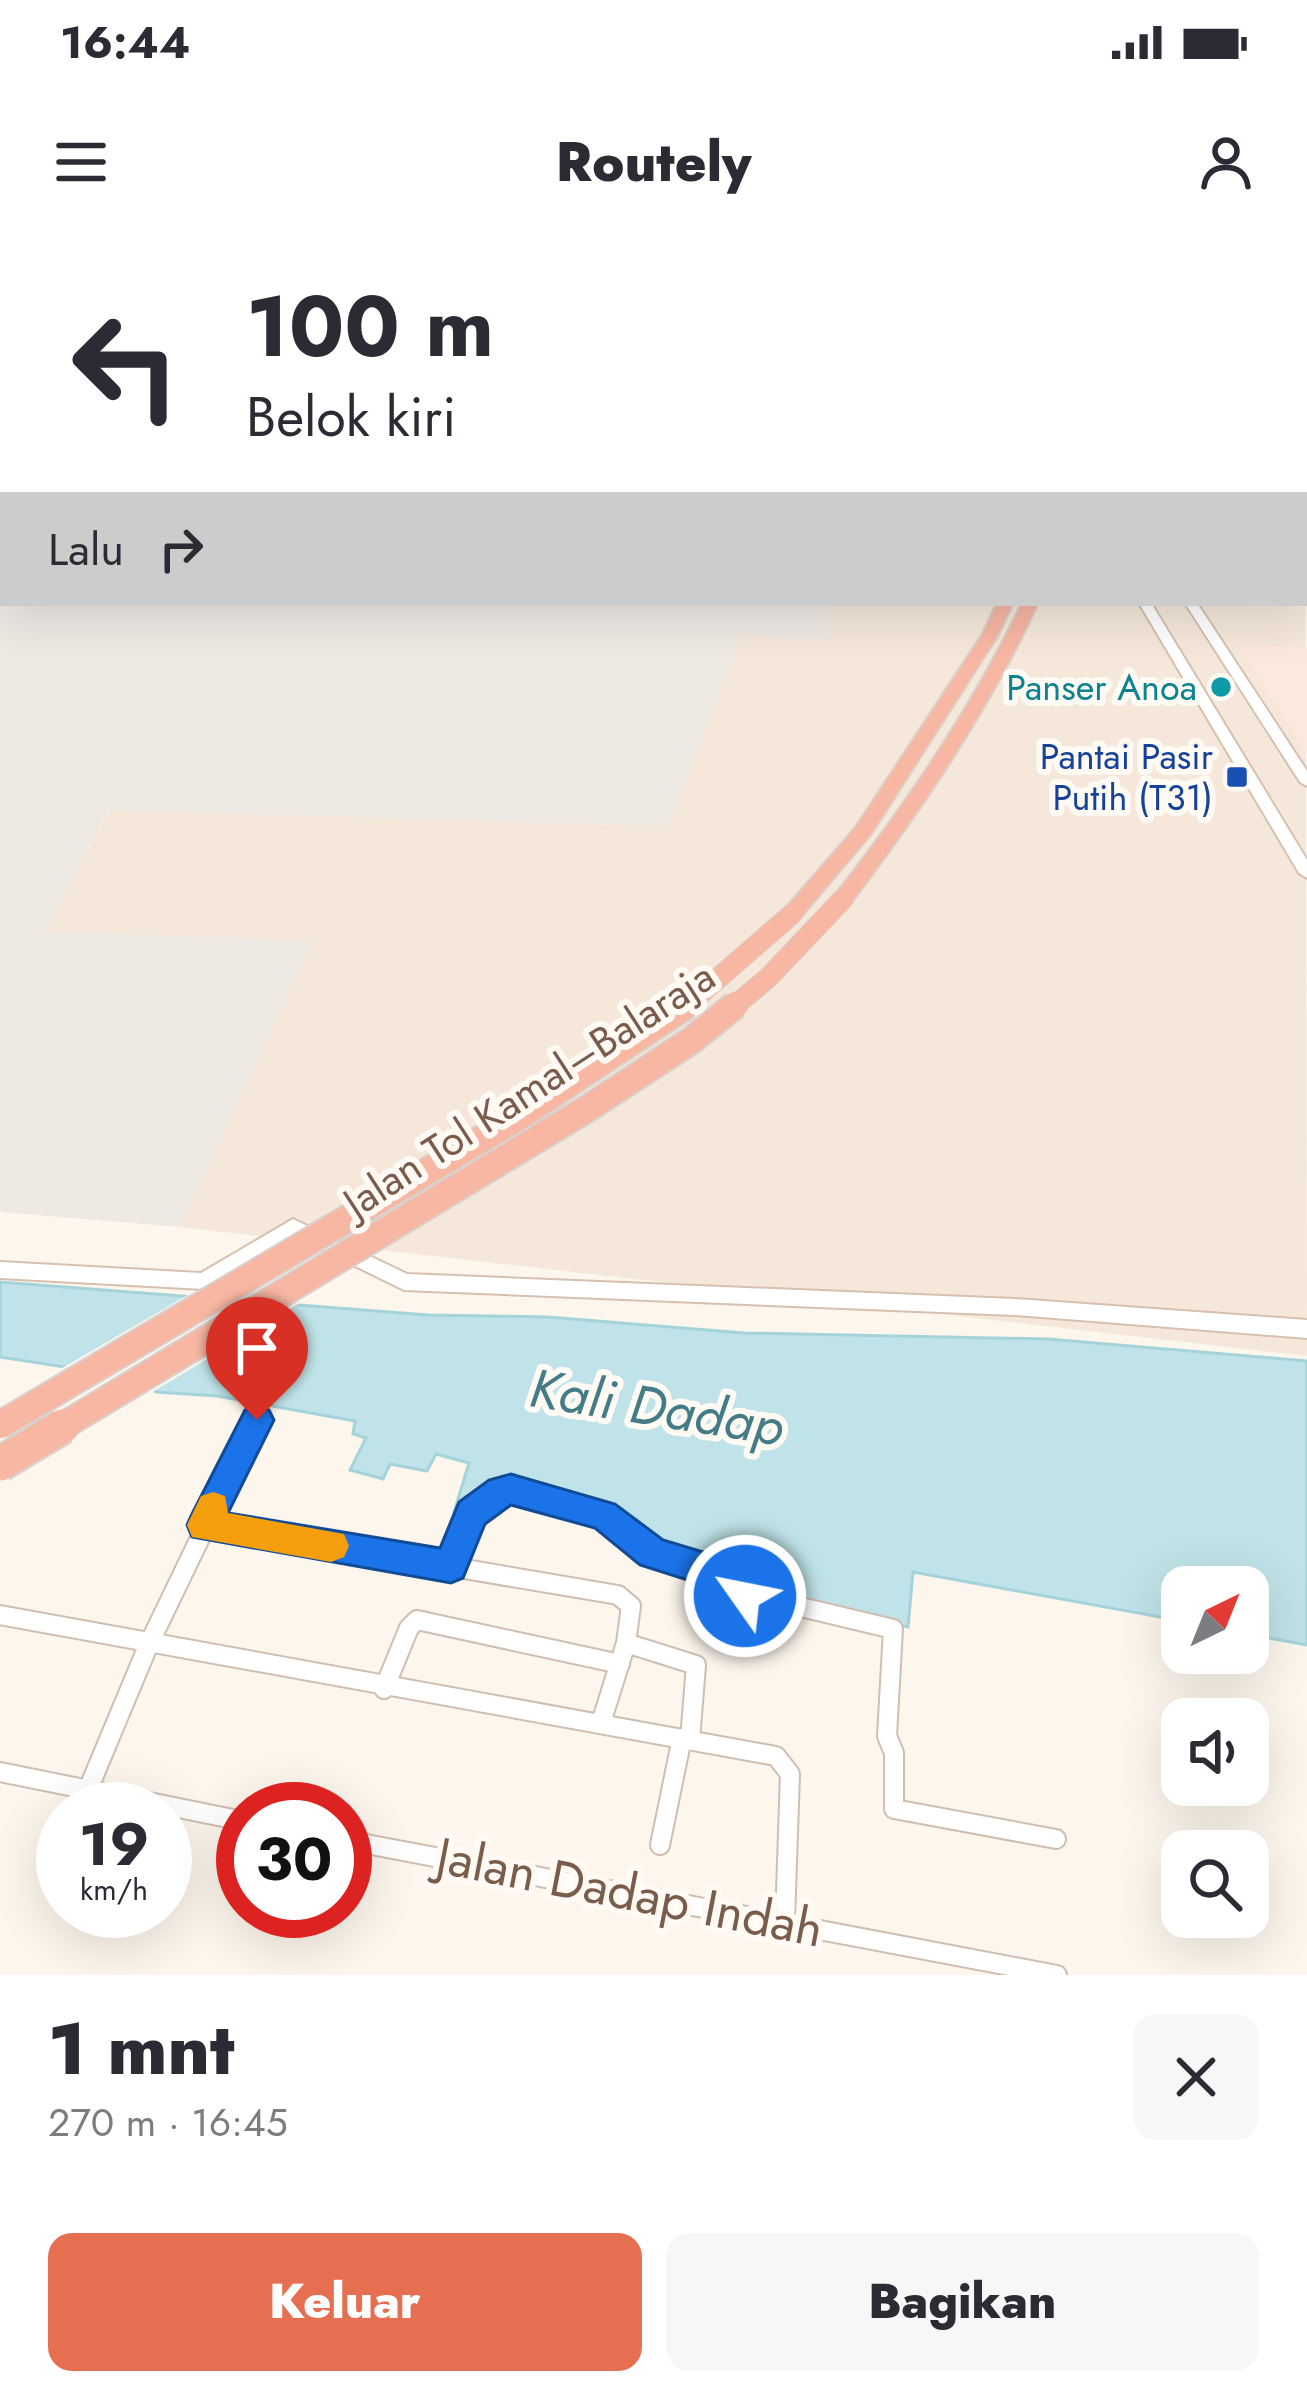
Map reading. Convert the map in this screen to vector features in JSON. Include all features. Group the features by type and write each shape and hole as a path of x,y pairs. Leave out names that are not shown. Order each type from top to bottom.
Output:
{"highway":[{"name":"Jalan Tol Kamal–Balaraja","path":"0,1425 568,1088 668,1024 741,965 864,830 990,635 1004,606"},
{"name":"Jalan Tol Kamal–Balaraja","path":"0,1464 590,1107 692,1040 767,978 843,899 891,838 1014,640 1029,606"}],"street":[{"path":"1146,606 1307,873"},
{"path":"1193,606 1307,782"},
{"path":"0,1270 204,1281 293,1227 404,1282 1015,1307 1307,1329"},
{"path":"91,1782 148,1646 257,1420"},
{"path":"451,1566 471,1514 502,1491 511,1490 613,1520 652,1553 710,1570 713,1586 893,1629 887,1736 894,1754 894,1809 1056,1840"},
{"path":"204,1525 619,1595 631,1606 626,1643 601,1723"},
{"path":"0,1615 384,1689 776,1756 789,1768 785,1921"},
{"path":"384,1689 409,1628 417,1620 620,1664"},
{"path":"626,1643 696,1665 686,1739 660,1845"},
{"path":"0,1772 44,1782"},
{"name":"Jalan Dadap Indah","path":"372,1845 1057,1975"}],"shaded area":[{"path":"0,606 830,606 828,641 742,635 668,826 108,810 46,931 313,941 180,1227 0,1212"},
{"path":"830,606 1306,606 1307,1356 180,1227 312,941 45,931 109,810 667,826 742,634 828,641"},
{"path":"1237,644 1307,648 1307,754 1265,687"}],"water":[{"name":"Kali Dadap","path":"0,1282 428,1315 548,1317 744,1333 1048,1339 1307,1361 1307,1645 1269,1638 1269,1566 1161,1566 1161,1617 913,1572 908,1627 774,1597 723,1578 717,1569 667,1555 614,1510 509,1484 465,1516 454,1512 469,1463 436,1454 427,1471 390,1464 383,1479 350,1470 366,1438 353,1434 355,1421 217,1396 156,1392 136,1372 84,1370 0,1357"}],"pier":[{"path":"193,1292 303,1301 149,1394 133,1378 99,1370 84,1376 57,1371"}],"slow traffic":[{"path":"213,1507 204,1525 331,1546"}],"place":[{"name":"Panser Anoa","path":"1221,687"},
{"name":"Pantai Pasir Putih (T31)","path":"1237,777"}],"route":[{"path":"257,1420 204,1525 451,1566 468,1517 506,1489 602,1515 623,1526 652,1553 710,1570 712,1586 745,1596"}]}
